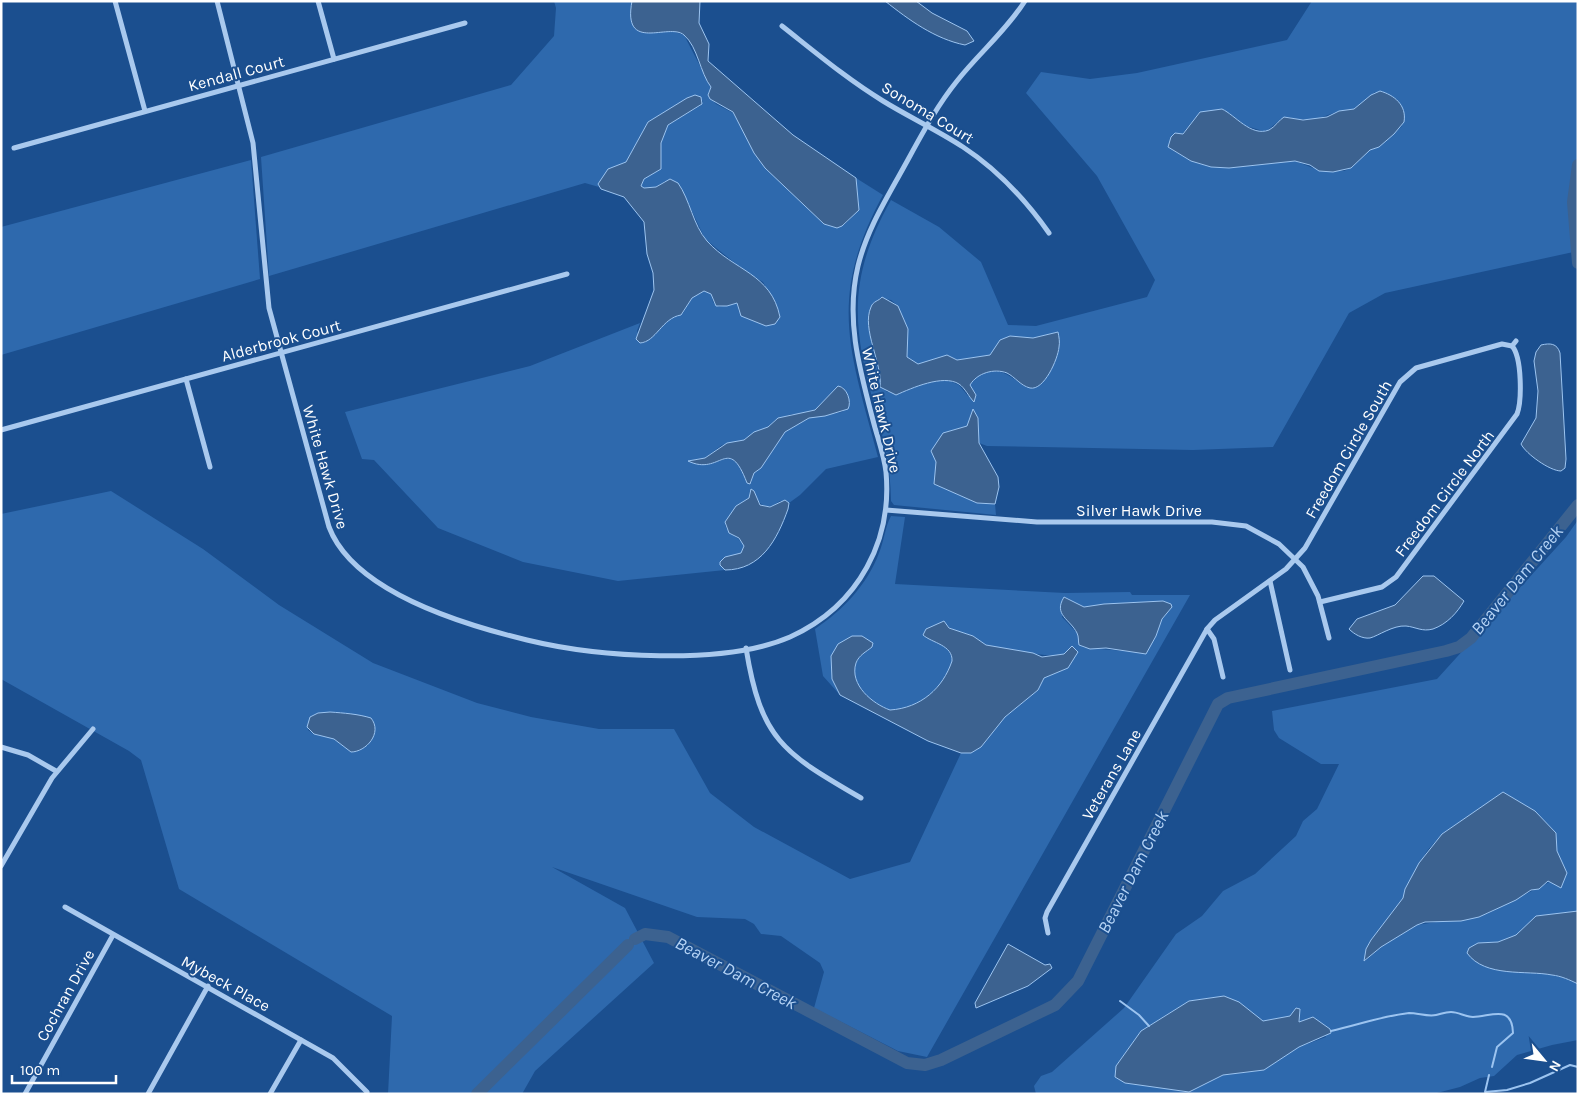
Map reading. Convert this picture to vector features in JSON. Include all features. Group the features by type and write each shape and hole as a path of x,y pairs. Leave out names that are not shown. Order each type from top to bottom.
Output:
{"street":[{"path":"115,1 145,111"},
{"name":"White Hawk Drive","path":"217,1 249,121 256,165 267,295 280,353 331,532 351,562 376,581 440,612 497,632 544,644 588,651 645,655 696,654 746,648 775,642 801,632 828,614 841,602 868,564 879,540 886,510 884,460 857,359 854,340 853,299 858,265 872,225 927,127 959,78 1004,30 1026,1"},
{"path":"318,1 334,59"},
{"name":"Kendall Court","path":"14,148 465,23"},
{"name":"Sonoma Court","path":"782,26 862,87 962,146 993,170 1021,196 1049,233"},
{"name":"Alderbrook Court","path":"1,430 567,274"},
{"path":"1512,346 1516,340"},
{"name":"Freedom Circle South","path":"1296,560 1305,548 1405,376 1416,368 1502,344 1512,346"},
{"name":"Freedom Circle North","path":"1320,602 1382,587 1396,577 1517,414 1520,396 1518,356 1512,346"},
{"path":"186,379 210,467"},
{"name":"Silver Hawk Drive","path":"886,510 1037,522 1225,522 1256,530 1279,544 1308,575 1320,602 1329,638"},
{"name":"Veterans Lane","path":"1048,933 1044,918 1047,912 1207,629 1215,620 1296,560"},
{"path":"1270,581 1290,670"},
{"path":"1207,629 1214,639 1223,677"},
{"path":"746,648 756,699 774,734 794,757 861,798"},
{"path":"1,866 56,771 93,729"},
{"path":"1,747 28,755 56,771"},
{"name":"Mybeck Place","path":"65,907 333,1058 367,1092"},
{"name":"Cochran Drive","path":"24,1094 113,935"},
{"path":"148,1094 208,986"},
{"path":"270,1094 301,1040"}],"shaded area":[{"path":"554,1 632,1 630,11 640,31 643,33 672,31 684,35 711,87 708,95 716,104 733,113 765,168 824,224 840,226 859,210 856,178 883,195 866,231 855,264 849,295 849,325 853,355 859,386 878,457 826,469 800,495 789,503 780,501 767,506 758,500 754,491 750,491 749,498 736,506 725,525 729,532 744,546 741,553 720,562 720,565 725,570 618,581 523,562 438,528 374,460 362,459 345,412 530,366 640,323 637,331 642,343 644,343 673,316 683,313 692,298 704,291 711,294 713,302 719,307 737,303 739,312 761,323 780,314 763,282 746,272 705,239 680,186 665,181 656,187 644,188 641,186 644,179 661,169 661,143 668,125 700,106 703,101 691,96 648,122 626,162 614,167 598,184 599,187 585,183 269,276 261,157 511,85 554,36 556,8","holes":["838,386 843,387 850,403 842,412 809,418 785,432 761,468 754,473 751,483 747,483 741,469 735,461 730,459 710,464 689,461 705,458 722,445 744,440 754,432 768,427 775,420 792,414 801,414 815,410"]},
{"path":"632,1 700,1 699,23 709,44 708,61 793,135 856,178 859,210 842,226 837,228 824,224 765,168 754,153 733,112 710,99 708,95 711,87 689,40 677,32 640,32 634,27 631,17"},
{"path":"885,1 916,1 932,13 967,31 974,41 965,45 943,38 913,22"},
{"path":"1312,1 1578,1 1578,251 1385,293 1349,313 1273,447 1193,450 987,446 979,443 978,418 967,426 943,433 934,484 977,503 995,504 996,515 894,505 891,501 890,476 886,452 866,375 858,324 861,276 867,252 891,200 939,227 981,262 1008,325 1036,326 1147,297 1155,280 1097,176 1026,93 1041,72 1090,79 1137,73 1287,40","holes":["1375,92 1402,126 1379,147 1370,150 1351,168 1344,171 1313,168 1295,161 1229,168 1210,167 1191,161 1172,150 1175,133 1182,134 1200,112 1227,112 1246,126 1263,131 1268,130 1281,119 1288,117 1295,119 1317,119 1339,111 1354,109","885,299 891,300 898,306 908,329 907,358 918,364 947,355 957,360 990,355 1011,336 1033,338 1058,332 1027,388 1005,374 993,371 979,376 972,382 970,388 976,395 968,396 959,385 945,379 915,386 908,390 887,392 874,356 868,316 876,302"]},
{"path":"1380,91 1395,98 1403,111 1404,122 1394,134 1379,147 1370,150 1351,168 1333,172 1319,171 1310,165 1295,161 1229,168 1211,167 1191,161 1168,147 1171,137 1175,133 1183,134 1200,112 1222,109 1250,128 1262,131 1271,129 1284,117 1303,120 1327,117 1339,111 1354,109 1371,95"},
{"path":"695,95 701,97 702,104 668,125 661,143 661,169 644,179 641,186 644,188 656,187 670,179 678,183 702,235 718,251 750,274 769,291 780,317 775,324 766,326 741,316 737,303 727,306 716,306 711,294 704,291 692,298 681,315 669,320 650,339 640,343 636,339 654,290 653,273 647,254 644,222 624,197 601,189 598,184 608,169 626,162 648,122"},
{"path":"251,160 260,279 1,355 1,227"},
{"path":"882,297 898,306 908,329 907,357 918,364 947,355 957,360 990,355 1000,340 1010,336 1033,338 1058,332 1059,345 1056,359 1045,380 1035,388 1027,387 1007,373 997,371 991,371 977,377 970,385 976,395 974,402 959,384 952,381 928,383 896,395 880,387 880,378 870,336 869,316 872,305"},
{"path":"1553,344 1560,353 1566,459 1565,468 1561,471 1539,461 1521,444 1536,418 1538,391 1534,361 1536,352 1541,345"},
{"path":"838,386 844,389 848,395 848,409 825,416 809,418 785,432 761,468 754,473 750,484 747,483 740,468 729,458 708,464 688,461 705,458 727,443 744,440 754,432 768,427 778,418 815,410"},
{"path":"973,409 978,418 979,443 998,477 999,487 995,504 977,503 934,484 936,462 931,451 943,433 967,426"},
{"path":"751,489 754,491 760,505 770,507 785,500 789,503 788,509 773,542 758,559 738,569 725,570 720,565 720,562 725,557 741,553 744,546 739,538 729,533 725,522 736,506 749,498"},
{"path":"111,491 203,549 279,605 373,663 477,703 531,717 599,729 674,729 710,793 754,827 850,879 910,862 961,753 971,753 981,747 1005,717 1038,690 1044,678 1068,668 1077,652 1072,646 1064,654 1058,655 1027,653 994,647 982,643 970,635 950,628 944,621 926,638 943,645 950,652 952,661 937,688 921,701 890,710 864,693 856,679 856,664 873,643 832,679 840,695 823,676 815,629 835,614 853,596 868,576 879,553 891,516 905,517 895,584 1065,593 1130,592 1132,595 1190,595 927,1057 898,1051 814,1008 824,972 820,963 781,936 761,934 754,924 745,919 697,917 552,867 625,908 654,963 535,1071 522,1094 388,1094 392,1016 179,889 141,760 129,751 1,679 1,514","holes":["1064,597 1084,607 1163,601 1171,604 1172,607 1162,619 1154,640 1144,653 1097,649 1082,647 1077,633 1062,617","334,712 363,716 373,720 375,727 368,745 351,752 334,739 314,734 308,730 310,717 318,713"]},
{"path":"1578,520 1578,911 1536,916 1516,935 1498,942 1485,942 1483,965 1555,976 1578,984 1578,1040 1517,1055 1494,1076 1480,1078 1460,1087 1433,1094 1036,1094 1034,1086 1041,1076 1052,1072 1124,1008 1176,934 1202,916 1223,891 1255,874 1296,836 1303,821 1317,809 1339,764 1321,764 1279,738 1274,730 1272,711 1437,679 1566,537","holes":["1503,792 1535,811 1556,833 1557,851 1567,873 1487,914 1417,925 1381,947 1365,961 1371,940 1403,898 1405,889 1427,851 1442,834","1224,996 1263,1021 1290,1016 1296,1008 1300,1009 1300,1022 1313,1017 1326,1037 1299,1047 1264,1070 1223,1075 1189,1092 1125,1083 1116,1066 1141,1031 1189,1001"]},
{"path":"1423,576 1434,576 1464,601 1455,614 1447,621 1429,630 1406,626 1396,627 1370,638 1358,636 1349,629 1357,619 1395,605"},
{"path":"1064,597 1084,607 1163,601 1171,604 1172,607 1162,619 1156,636 1146,654 1106,648 1090,649 1079,645 1077,633 1061,613 1060,608"},
{"path":"944,621 949,628 973,636 986,645 1033,653 1042,657 1064,654 1072,646 1078,652 1068,668 1044,678 1038,690 1005,717 981,747 971,753 961,753 928,741 840,695 832,679 831,656 838,644 852,636 862,636 873,643 872,647 856,663 856,679 864,692 877,703 890,710 921,701 937,688 952,661 946,648 923,635 926,629"},
{"path":"330,712 371,718 375,730 371,741 362,749 351,752 334,739 314,734 307,727 310,717 318,713"},
{"path":"1503,792 1535,811 1556,833 1557,851 1567,873 1561,888 1548,881 1539,889 1531,890 1516,900 1479,917 1461,921 1425,922 1381,947 1364,961 1366,949 1371,940 1403,898 1405,889 1419,863 1442,834"},
{"path":"1578,911 1578,984 1555,976 1495,970 1475,961 1467,953 1469,948 1478,943 1498,942 1516,935 1536,916"},
{"path":"1008,944 1045,965 1050,964 1052,968 1028,986 976,1008 975,1003"},
{"path":"1224,996 1239,1002 1263,1021 1290,1016 1296,1008 1300,1009 1299,1022 1313,1017 1330,1029 1331,1033 1299,1047 1264,1070 1223,1075 1189,1092 1125,1083 1115,1077 1116,1066 1141,1031 1189,1001"}],"waterway":[{"name":"Beaver Dam Creek","path":"1578,165 1573,202 1578,263"},
{"name":"Beaver Dam Creek","path":"635,939 645,934 668,937 907,1063 925,1065 941,1060 1055,1005 1078,981 1218,704 1228,698 1459,647 1471,638 1578,505"},
{"name":"Beaver Dam Creek","path":"477,1094 628,945"},
{"path":"1120,1001 1139,1015 1149,1026"},
{"path":"1331,1031 1380,1018 1409,1013 1433,1015 1451,1012 1473,1017 1493,1014 1504,1015 1509,1018 1513,1033 1497,1047 1492,1067"},
{"path":"1489,1075 1485,1092 1507,1090 1530,1083 1570,1065 1578,1067"}]}
